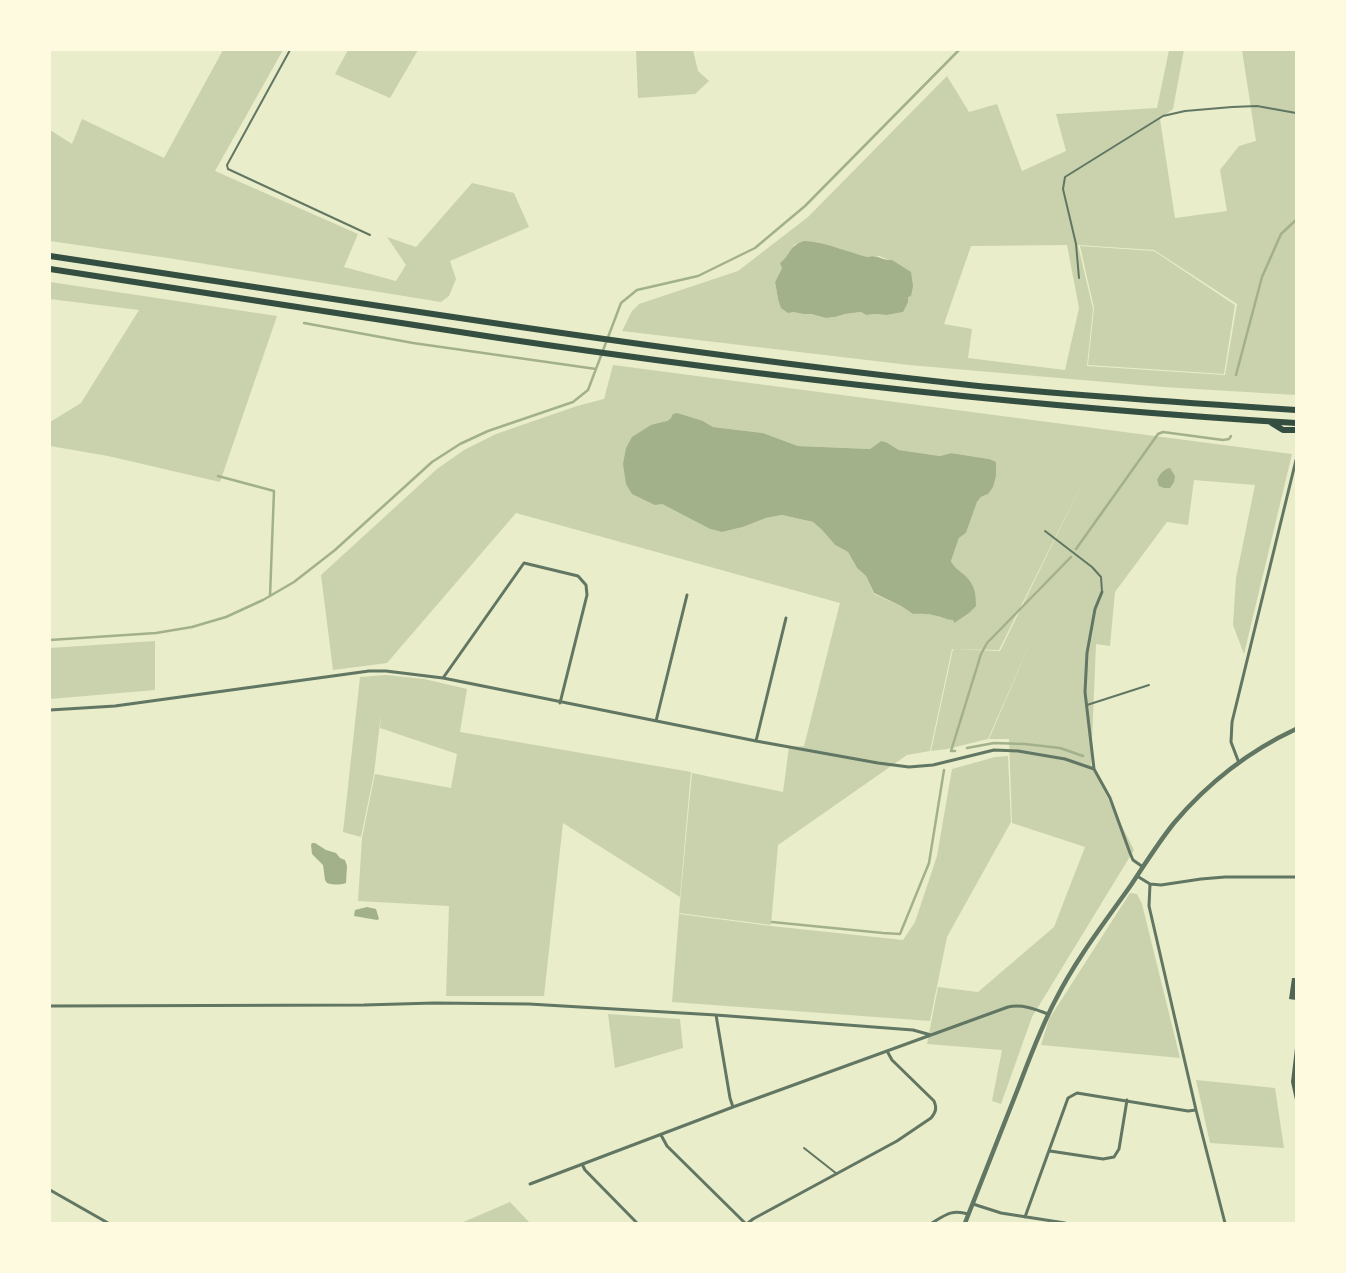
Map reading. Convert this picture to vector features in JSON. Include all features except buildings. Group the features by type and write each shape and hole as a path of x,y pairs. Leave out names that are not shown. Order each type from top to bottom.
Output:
{"highway":[{"path":"50,256 618,341 828,369 1115,398 1296,410"},
{"path":"50,269 501,338 729,369 938,394 1078,407 1296,423"},
{"path":"1268,421 1283,430 1296,430"}],"street":[{"path":"1239,763 1231,742 1232,722 1296,460"},
{"path":"443,678 524,563 578,576 586,585 587,596 560,703"},
{"path":"1102,592 1095,609 1087,653 1085,692 1094,769 1110,798 1133,860 1143,867"},
{"path":"656,721 686,595"},
{"path":"756,741 786,618"},
{"path":"50,710 115,706 369,671 443,678 560,703 878,763 909,767 933,765 994,750 1018,751 1065,759 1094,769"},
{"path":"965,1223 1048,1014 1076,966 1163,837 1191,804 1217,779 1239,763 1296,729"},
{"path":"1137,876 1150,884 1161,885 1225,877 1296,878"},
{"path":"1150,884 1149,906 1196,1110 1225,1223"},
{"path":"50,1006 530,1004 716,1015 913,1030 930,1035"},
{"path":"530,1184 733,1107 1008,1007 1033,1008 1048,1014"},
{"path":"716,1015 733,1107"},
{"path":"661,1135 667,1146 746,1223 897,1141 931,1118 935,1112 936,1106 934,1101 892,1060 887,1051"},
{"path":"1025,1217 1068,1098 1077,1093 1188,1111 1196,1110"},
{"path":"1050,1151 1103,1159 1114,1157 1119,1149 1127,1100"},
{"path":"582,1164 585,1170 637,1223"},
{"path":"50,1190 108,1223"},
{"path":"972,1204 1001,1214 1065,1223"},
{"path":"932,1223 950,1213 968,1214"}],"lane":[{"path":"290,50 228,164 228,169 370,235"},
{"path":"1079,278 1076,244 1063,189 1065,177 1163,116 1185,111 1232,106 1257,106 1296,113"},
{"path":"1045,531 1092,567 1101,577 1102,592"},
{"path":"1087,706 1149,685"},
{"path":"804,1148 837,1174"}],"shaded area":[{"path":"223,50 283,50 215,171 358,234 344,267 396,281 406,265 387,237 416,247 472,183 514,193 529,227 450,261 456,279 449,296 441,302 50,241 50,130 72,144 82,119 164,158"},
{"path":"348,50 418,50 390,98 335,74"},
{"path":"636,50 693,50 698,71 709,81 695,94 638,98"},
{"path":"1169,50 1184,50 1173,109 1160,119 1175,218 1227,211 1220,170 1239,146 1256,141 1242,50 1296,50 1296,395 1163,387 909,365 622,331 632,311 639,304 738,271 808,217 947,76 969,112 997,104 1022,171 1066,151 1056,114 1157,108","holes":["795,244 839,248 850,253 868,257 879,256 889,260 903,312 887,315 866,315 861,312 826,318 811,314 788,312 778,299 775,282 784,261","1067,245 1079,308 1065,370 968,358 972,329 944,324 971,246","1078,245 1154,250 1237,304 1225,375 1087,366 1093,309"]},
{"path":"804,241 829,245 868,257 874,256 892,260 911,272 913,286 911,296 908,297 908,302 903,312 887,315 866,315 861,312 826,318 811,314 788,313 781,308 775,282 782,268 780,263 792,248"},
{"path":"1080,246 1154,251 1235,305 1224,374 1088,365 1094,308"},
{"path":"50,282 277,316 220,482 108,456 50,446 50,422 81,403 139,310 50,299"},
{"path":"613,365 1292,454 1244,654 1233,625 1236,578 1255,485 1194,480 1188,525 1167,522 1115,592 1110,646 1096,644 1091,765 1134,850 1032,1017 1001,1104 992,1101 1002,1050 927,1044 938,987 978,992 1054,927 1085,847 1012,823 1009,739 989,739 1032,639 988,739 931,751 952,649 930,751 907,755 778,845 771,925 679,913 692,773 783,792 789,747 804,746 840,603 516,513 387,663 333,670 321,575 437,469 464,450 496,434 577,406 604,399","holes":["671,418 703,421 713,427 763,433 798,446 870,449 881,441 899,450 940,456 951,453 989,459 988,494 981,497 977,502 966,533 959,538 951,561 954,567 964,575 954,623 953,620 939,616 913,614 901,606 874,594 866,576 857,568 848,552 835,545 813,522 782,515 722,532 710,529 662,504 667,421","1085,478 1000,651 954,649 999,650"]},
{"path":"677,413 703,421 713,427 763,433 798,446 870,449 881,441 899,450 940,456 951,453 989,459 996,462 996,476 993,487 988,494 981,497 977,502 966,533 959,538 951,561 972,584 976,596 976,606 954,623 953,620 934,615 913,614 874,593 866,576 857,568 848,552 835,545 813,522 782,515 722,532 710,529 662,504 655,505 632,494 626,484 623,464 626,448 632,437 651,425 667,421 673,414"},
{"path":"1170,468 1175,476 1174,482 1170,488 1159,486 1157,480 1159,476"},
{"path":"155,641 155,690 50,699 50,648"},
{"path":"386,675 424,679 467,689 460,732 691,772 680,897 563,823 544,996 446,996 449,906 358,901 362,838 375,774 451,788 457,754 380,728 381,714 374,774 361,837 343,832 360,677"},
{"path":"1008,756 1011,822 947,937 930,1021 672,1002 679,914 903,940 915,922 937,856 952,769 995,757"},
{"path":"312,843 336,853 345,860 347,866 346,883 327,883 323,865 312,854"},
{"path":"1130,893 1137,894 1142,904 1180,1058 1041,1045 1049,1019"},
{"path":"367,907 376,909 379,919 354,916 355,910"},
{"path":"608,1014 680,1019 683,1048 615,1068"},
{"path":"1196,1080 1275,1088 1284,1148 1210,1143"},
{"path":"510,1202 530,1223 461,1223"}],"waterway":[{"path":"50,640 156,633 192,627 226,617 263,600 294,582 335,550 432,462 460,444 488,431 573,402 588,390 621,303 637,290 698,276 755,248 805,206 959,50"},
{"path":"1236,375 1262,277 1281,234 1296,220"},
{"path":"304,323 413,343 596,369"},
{"path":"1076,549 1158,434 1163,432 1223,440 1229,439 1231,436"},
{"path":"218,476 274,491 270,596"},
{"path":"955,751 951,751 981,654 987,643 1071,557"},
{"path":"967,748 994,743 1025,744 1060,748 1083,756"},
{"path":"772,922 900,934 929,863 944,770"}]}
